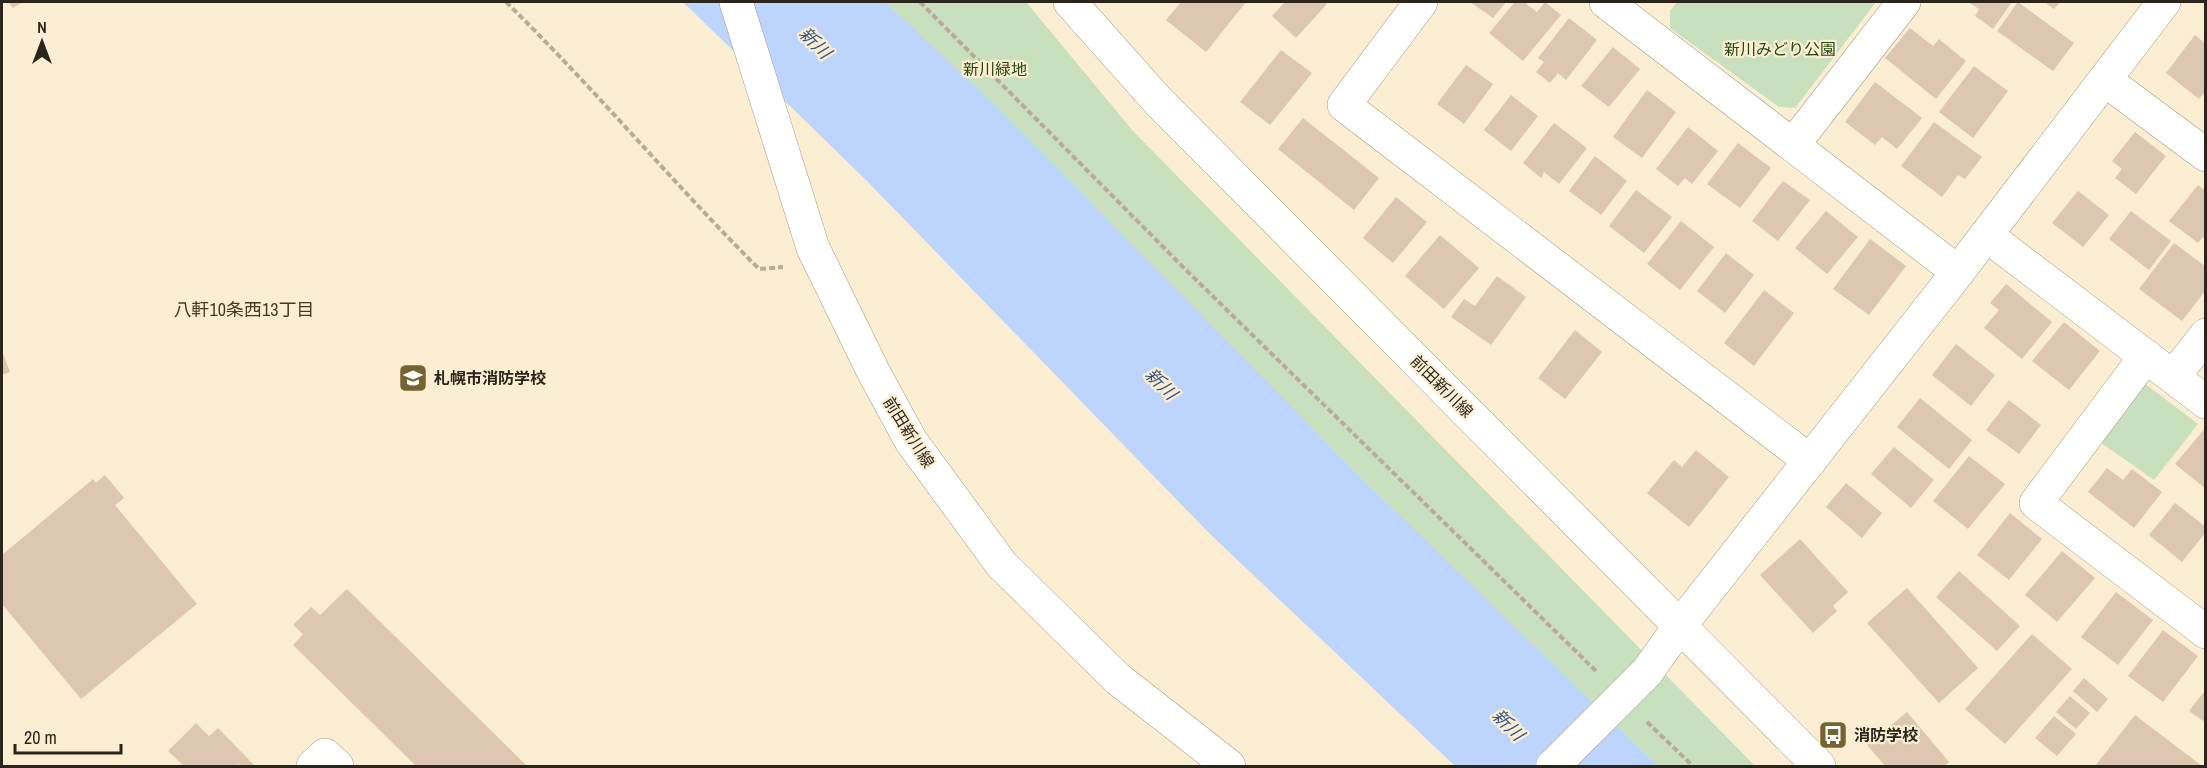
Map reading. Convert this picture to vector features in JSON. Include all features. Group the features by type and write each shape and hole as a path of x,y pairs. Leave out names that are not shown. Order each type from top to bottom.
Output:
{"street":[{"name":"前田新川線","path":"736,2 813,248 873,371 911,441 1002,565 1118,679 1229,766"},
{"name":"前田新川線","path":"1070,2 1160,102 1819,766"},
{"path":"1421,2 1344,105 1810,461"},
{"path":"1793,145 1904,2"},
{"path":"1553,766 1647,672 1679,627 1986,236 2164,2"},
{"path":"1627,8 1793,145 1958,272"},
{"path":"2105,80 2205,155"},
{"path":"1986,236 2205,402"},
{"path":"2173,377 2205,335"},
{"path":"2146,356 2036,503 2205,632"},
{"path":"313,766 325,755 337,766"}],"path":[{"path":"506,2 540,35 719,229 759,269 783,267"},
{"path":"920,2 1187,271 1600,676"},
{"path":"1643,717 1694,766"}],"green space":[{"name":"新川緑地","path":"832,2 1026,2 1133,131 1755,766 1575,766"},
{"name":"新川みどり公園","path":"1677,2 1876,2 1795,108 1779,107 1670,28 1670,11"},
{"path":"2144,383 2198,424 2154,480 2097,440"}],"water":[{"name":"新川","path":"683,2 885,2 999,109 1359,476 1658,766 1455,766 1209,533 866,180"}],"building":[{"path":"8,2 23,2 13,8"},
{"path":"1181,2 1246,2 1206,52 1166,20"},
{"path":"1285,2 1324,2 1327,4 1296,38 1272,16"},
{"path":"1470,2 1506,2 1493,18"},
{"path":"1515,2 1524,2 1537,12 1545,2 1561,15 1523,61 1489,33"},
{"path":"1968,2 2012,2 1993,29 1975,16 1979,9"},
{"path":"2018,2 2074,43 2053,71 1997,31"},
{"path":"2044,2 2060,2 2054,9"},
{"path":"1569,18 1597,40 1566,80 1558,73 1550,83 1536,72 1544,62 1538,58"},
{"path":"1910,28 1933,46 1939,39 1966,61 1936,99 1885,58"},
{"path":"2195,35 2206,44 2206,91 2199,99 2166,73"},
{"path":"1613,47 1640,69 1609,107 1581,86"},
{"path":"1281,50 1312,73 1270,125 1240,102"},
{"path":"1466,65 1493,84 1464,124 1437,104"},
{"path":"1974,66 2008,91 1973,138 1939,112"},
{"path":"1875,82 1922,118 1897,149 1882,137 1875,145 1845,122"},
{"path":"1647,90 1676,112 1642,158 1613,137"},
{"path":"1511,95 1538,116 1511,151 1484,130"},
{"path":"1303,118 1379,178 1354,210 1278,149"},
{"path":"1934,122 1982,157 1965,179 1958,175 1942,197 1901,166"},
{"path":"1554,123 1587,148 1559,184 1544,172 1541,178 1523,163"},
{"path":"1688,127 1718,151 1692,184 1685,178 1678,186 1656,169"},
{"path":"2135,132 2166,156 2136,194 2115,178 2122,169 2112,161"},
{"path":"1738,143 1771,168 1740,208 1707,184"},
{"path":"1595,156 1627,181 1601,215 1569,191"},
{"path":"1783,181 1810,200 1778,241 1752,221"},
{"path":"2198,185 2206,191 2206,234 2198,243 2169,221"},
{"path":"1636,190 1672,217 1644,253 1609,226"},
{"path":"2078,191 2109,215 2083,247 2052,223"},
{"path":"1396,197 1427,222 1393,263 1363,238"},
{"path":"1826,211 1858,237 1827,274 1795,248"},
{"path":"2131,211 2171,241 2149,270 2109,239"},
{"path":"1681,221 1714,247 1680,290 1647,264"},
{"path":"1440,235 1479,268 1444,309 1405,276"},
{"path":"1870,239 1906,266 1869,315 1833,289"},
{"path":"2174,243 2206,267 2206,290 2182,321 2139,289"},
{"path":"1726,253 1754,275 1725,313 1697,291"},
{"path":"1497,276 1526,297 1491,345 1451,317 1464,299 1475,306"},
{"path":"2006,284 2052,322 2022,359 1984,328 1999,310 1990,303"},
{"path":"1764,290 1794,313 1754,366 1724,343"},
{"path":"2064,322 2100,351 2069,390 2032,361"},
{"path":"1575,330 1602,352 1565,399 1538,378"},
{"path":"1956,344 1995,375 1971,406 1932,375"},
{"path":"2,351 10,372 2,375"},
{"path":"1920,398 1972,440 1949,469 1897,427"},
{"path":"2009,400 2041,425 2019,454 1986,430"},
{"path":"2206,427 2206,489 2175,464"},
{"path":"1894,447 1934,480 1911,508 1871,474"},
{"path":"1696,450 1729,477 1689,527 1647,493 1674,460 1682,467"},
{"path":"1969,456 2005,484 1968,529 1933,501"},
{"path":"2107,468 2123,480 2132,469 2162,492 2134,528 2088,492"},
{"path":"105,475 124,498 115,505 197,604 81,699 2,604 2,555 93,479 96,483"},
{"path":"1846,483 1882,513 1862,538 1826,507"},
{"path":"2175,503 2206,527 2206,532 2182,562 2149,535"},
{"path":"2010,513 2042,539 2009,580 1977,555"},
{"path":"1800,539 1848,592 1833,606 1837,611 1813,633 1760,575"},
{"path":"2062,551 2095,578 2057,622 2025,595"},
{"path":"1959,571 2020,626 1997,651 1936,597"},
{"path":"1907,588 1978,668 1939,703 1867,623"},
{"path":"347,589 527,766 416,766 293,645 303,634 293,625 311,607 320,615"},
{"path":"2116,592 2153,620 2118,665 2081,637"},
{"path":"2163,630 2198,656 2163,702 2128,676"},
{"path":"2032,634 2072,669 2005,744 1965,709"},
{"path":"2084,678 2108,699 2097,712 2073,691"},
{"path":"2206,689 2206,723 2189,711"},
{"path":"2070,696 2090,713 2076,729 2056,712"},
{"path":"1907,712 1949,762 1944,766 1885,766 1867,745"},
{"path":"2135,715 2202,766 2095,766"},
{"path":"2054,716 2076,734 2057,756 2035,738"},
{"path":"196,723 209,736 218,728 254,765 184,766 168,751"}],"place":[{"name":"札幌市消防学校","path":"413,378"},
{"name":"消防学校","path":"1833,735"}],"district":[{"name":"八軒10条西13丁目","path":"244,310"}]}
